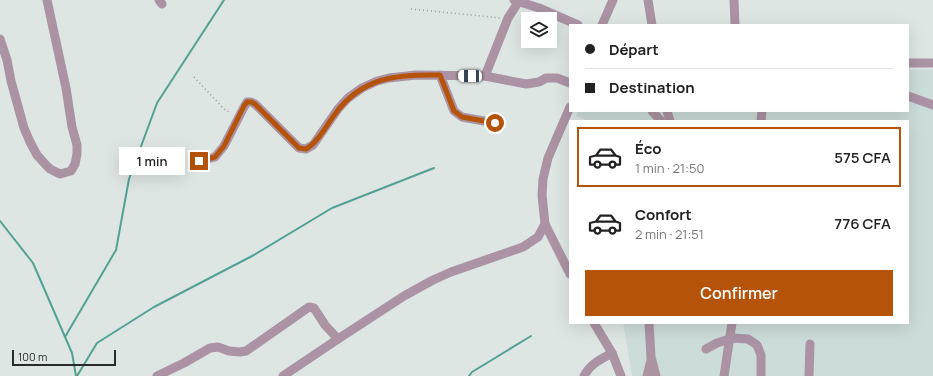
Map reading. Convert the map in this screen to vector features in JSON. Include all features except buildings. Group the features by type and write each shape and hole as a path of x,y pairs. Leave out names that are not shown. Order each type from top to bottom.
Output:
{"street":[{"path":"0,39 7,60 11,81 24,128 37,155 50,169 60,174 71,171 75,164 77,145 72,127 66,88 47,0"},
{"path":"602,24 613,0"},
{"path":"648,0 652,24"},
{"path":"734,0 735,24"},
{"path":"485,76 508,18 517,1 539,8 576,24"},
{"path":"909,63 933,63"},
{"path":"199,161 215,157 224,146 247,102 255,104 299,148 306,149 313,145 338,109 348,98 362,88 389,78 416,75 485,76 526,84 539,82 546,78 557,78 569,83"},
{"path":"440,75 454,111 462,117 495,123"},
{"path":"909,96 933,105"},
{"path":"569,109 548,158 543,179 542,195 545,224 569,272"},
{"path":"653,112 660,120"},
{"path":"283,376 404,296 433,280 451,272 523,247 538,237 545,224"},
{"path":"157,376 210,348 218,347 229,351 246,351 309,307 314,308 325,325 338,339"},
{"path":"595,324 612,354 621,376"},
{"path":"649,324 651,357 656,376"},
{"path":"724,376 732,324"},
{"path":"706,349 717,342 733,338 748,339 757,345 761,355 762,376"},
{"path":"809,376 810,344"},
{"path":"584,376 587,370 597,361 612,354"},
{"path":"647,376 651,357"}],"path":[{"path":"410,9 508,18"},
{"path":"194,77 224,109 238,117"}],"shaded area":[{"path":"933,69 933,376 632,376 623,324 909,324 909,120 586,120 576,116 578,112 909,112 909,70"}],"waterway":[{"path":"65,337 116,250 129,179 157,103 224,0"},
{"path":"77,376 97,343 154,307 254,255 332,208 434,168"},
{"path":"0,221 33,263 72,353 76,376"},
{"path":"469,376 472,372 531,336"}],"route":[{"path":"199,161 215,157 224,146 247,102 255,104 299,148 306,149 313,145 338,109 348,98 362,88 389,78 416,75 440,75 454,111 462,117 495,123"}]}
